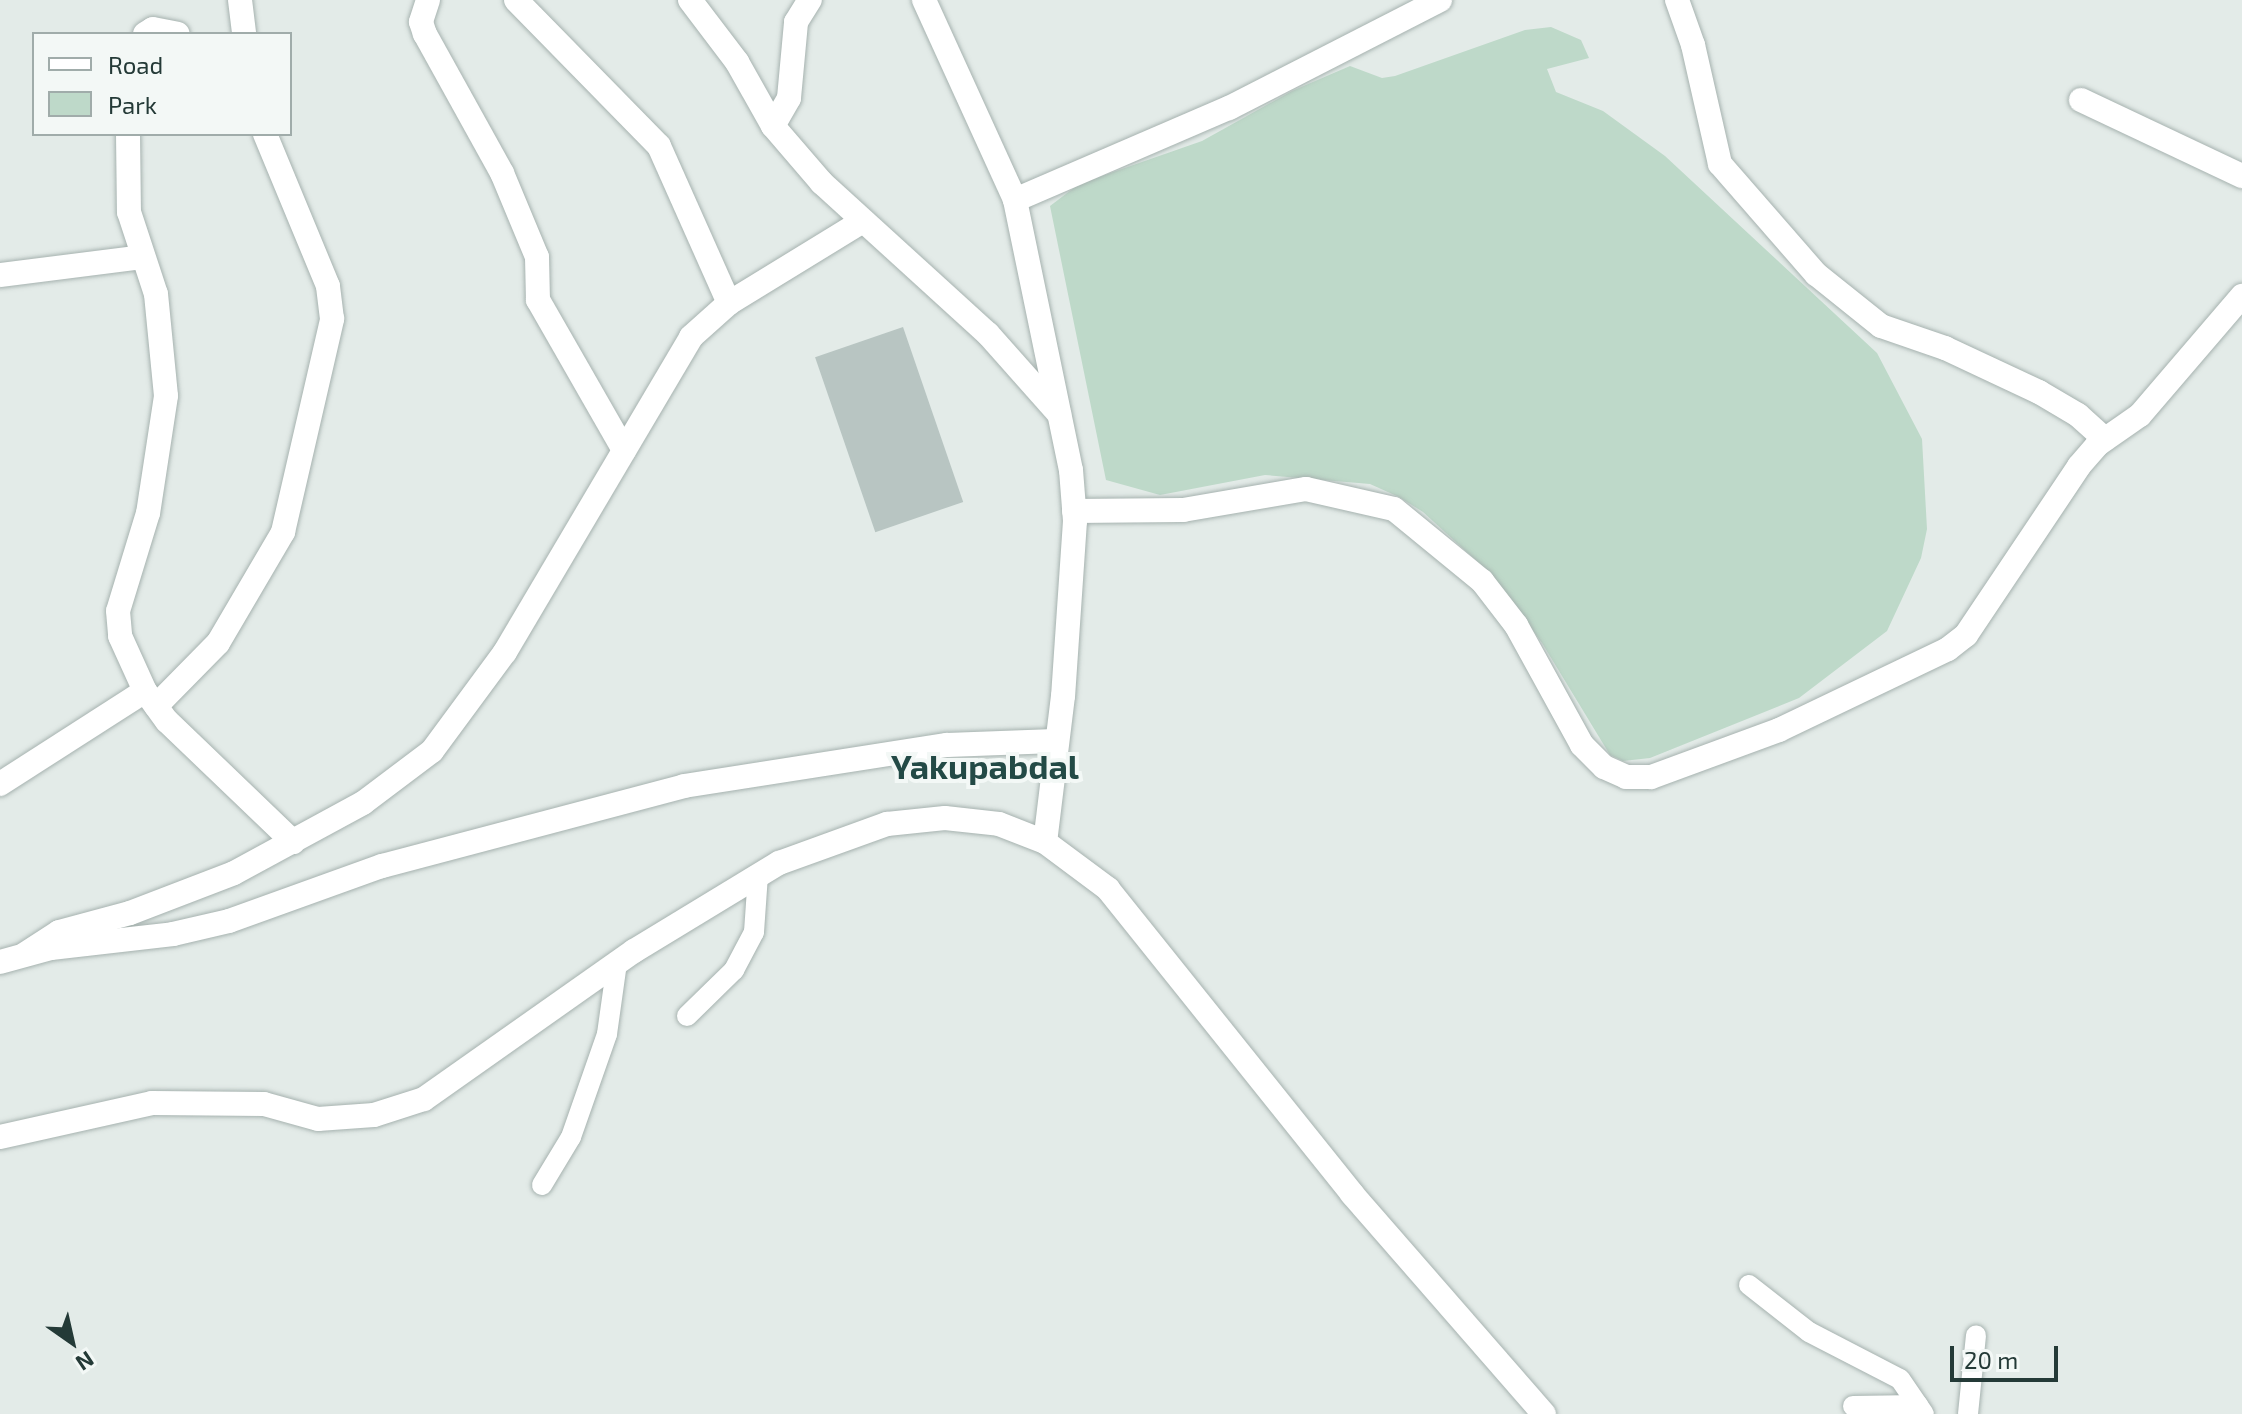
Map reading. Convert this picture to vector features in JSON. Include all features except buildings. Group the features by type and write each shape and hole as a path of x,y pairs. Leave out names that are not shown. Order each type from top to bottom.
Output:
{"street":[{"path":"240,0 244,32"},
{"path":"428,0 421,22 425,34 502,173 537,257 538,300 624,450"},
{"path":"516,0 659,146 729,303"},
{"path":"690,0 737,62 773,126 861,222 908,257 988,334 1061,416"},
{"path":"773,126 789,98 796,22 810,0"},
{"path":"924,0 1015,200 1061,416 1074,511 1063,696 1055,741 1045,842"},
{"path":"1015,200 1229,108 1440,0"},
{"path":"1677,0 1693,45 1720,164 1806,264 1881,326 1945,348 2039,392 2078,415 2105,439"},
{"path":"148,32 153,29 168,32"},
{"path":"2081,100 2242,176"},
{"path":"128,136 129,212 162,334 165,407 148,513 118,611 120,636 151,698 293,842"},
{"path":"0,784 151,698 218,643 283,532 332,319 328,286 266,136"},
{"path":"25,954 59,932 187,892 293,842 363,803 432,751 505,652 681,350 729,303 861,222"},
{"path":"0,275 142,257"},
{"path":"1074,511 1183,510 1306,489 1394,509 1482,581 1516,625 1582,745 1604,767 1626,777 1651,777 1779,730 1948,649 1984,613 2079,466 2105,439 2155,398 2242,296"},
{"path":"0,962 25,954 173,934 229,921 382,866 684,786 947,745 1055,741"},
{"path":"0,1137 152,1103 264,1104 318,1119 374,1115 424,1099 617,963 758,875 826,842 887,824 945,818 999,824 1045,842 1108,889 1352,1194 1544,1414"}],"lane":[{"path":"687,1016 734,970 754,932 758,875"},
{"path":"542,1185 571,1137 603,1048 616,997 617,963"},
{"path":"1749,1285 1809,1332 1900,1379 1921,1410"},
{"path":"1968,1414 1976,1335"},
{"path":"1853,1406 1921,1410"}],"green space":[{"path":"1551,27 1581,40 1589,58 1547,69 1556,92 1603,111 1665,156 1877,353 1922,439 1927,529 1921,558 1887,631 1799,698 1650,758 1623,761 1610,755 1542,643 1492,575 1423,512 1399,497 1370,484 1265,475 1160,495 1106,480 1050,206 1079,184 1202,141 1292,91 1350,66 1382,78 1395,76 1525,30"}],"district":[{"name":"Yakupabdal","path":"985,766"}]}
